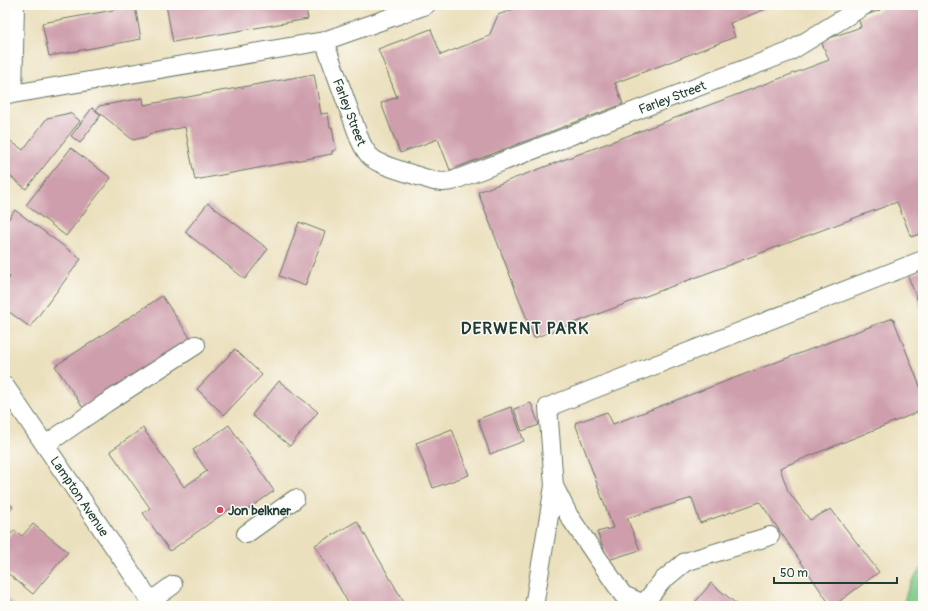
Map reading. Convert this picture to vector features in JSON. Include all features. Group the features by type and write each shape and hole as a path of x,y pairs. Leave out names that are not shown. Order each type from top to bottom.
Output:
{"street":[{"path":"15,5 9,93 324,41 426,5"},
{"name":"Farley Street","path":"324,41 360,140 366,151 373,159 382,163 434,181 443,182 452,181 789,52 865,5"},
{"path":"534,606 554,486 548,407 923,260"},
{"path":"45,445 106,403 196,345"},
{"name":"Lampton Avenue","path":"5,386 153,604"},
{"path":"554,486 569,516 623,595 643,605 662,581 685,562 770,536"},
{"path":"246,534 294,499"},
{"path":"153,604 173,585"}],"green space":[{"path":"923,566 923,606 903,606 910,584"}],"building":[{"path":"166,5 305,5 308,19 173,42"},
{"path":"524,5 776,5 730,23 735,37 615,83 623,104 450,170 438,139 400,153 381,103 397,97 378,49 431,29 441,55 489,36 498,15"},
{"path":"878,5 923,5 923,233 911,237 897,202 534,338 478,192 829,60 821,41 861,27 858,18 880,10"},
{"path":"135,6 141,39 49,56 42,23"},
{"path":"314,74 321,114 328,113 330,127 332,127 336,150 332,151 332,154 195,180 185,127 149,134 149,136 133,140 96,110 99,106 143,98 144,105"},
{"path":"92,108 101,115 80,143 71,136"},
{"path":"70,113 80,121 26,189 5,172 5,137 23,150 47,118"},
{"path":"71,148 111,178 66,236 26,205"},
{"path":"208,203 268,249 245,279 185,232"},
{"path":"15,210 81,259 30,327 5,309 5,284 10,277 5,274 5,224"},
{"path":"299,222 325,232 305,286 279,276"},
{"path":"923,270 923,314 908,276"},
{"path":"162,296 191,339 84,409 55,366"},
{"path":"893,318 923,394 923,410 780,468 788,491 810,520 831,509 879,572 831,606 760,502 700,523 692,498 627,518 640,550 608,560 597,532 613,528 575,423 607,412 613,424"},
{"path":"235,349 262,375 224,415 197,389"},
{"path":"279,381 318,412 290,446 252,415"},
{"path":"531,403 539,425 522,431 514,409"},
{"path":"511,407 524,441 490,454 478,419"},
{"path":"229,425 274,491 240,515 234,506 170,551 143,513 150,508 110,451 143,428 184,487 207,471 193,450"},
{"path":"452,429 469,475 433,488 416,443"},
{"path":"5,501 13,507 5,519"},
{"path":"357,521 406,606 350,606 315,545"},
{"path":"33,524 68,552 33,594 5,571 5,541 14,530 22,536"},
{"path":"711,583 739,606 692,606"},
{"path":"5,597 16,606 5,606"}],"place":[{"name":"Jon belkner","path":"220,510"}],"district":[{"name":"DERWENT PARK","path":"525,328"}]}
